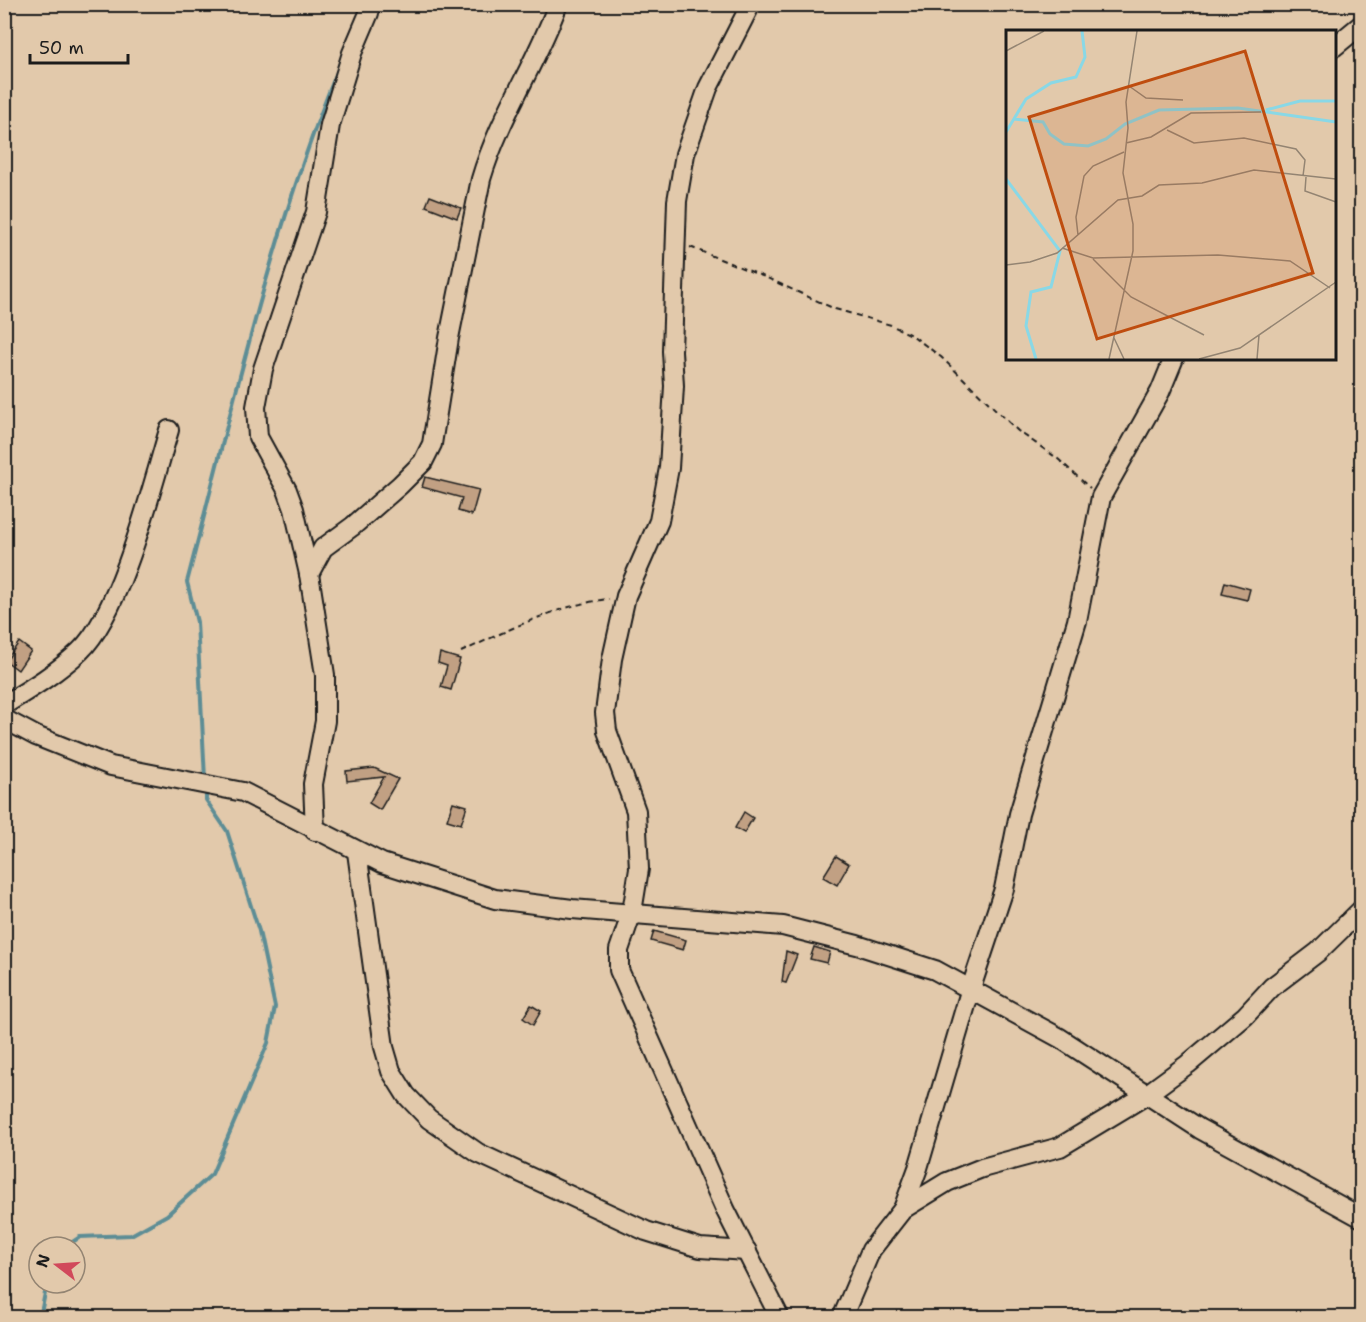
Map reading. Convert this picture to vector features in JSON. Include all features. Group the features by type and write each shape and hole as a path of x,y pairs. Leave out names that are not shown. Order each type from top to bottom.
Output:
{"street":[{"path":"309,574 323,548 353,526 400,485 423,462 432,444 449,338 481,178 488,155 541,48 558,4"},
{"path":"751,4 708,88 688,144 677,201 674,387 669,468 659,521 626,596 612,659 605,713 607,731 636,811 639,869 632,912 619,951 619,970 700,1155 780,1317"},
{"path":"315,831 313,784 325,721 325,675 309,574 287,490 258,437 256,407 263,369 316,212 330,125 352,53 369,13"},
{"path":"1336,45 1362,24"},
{"path":"903,1209 1004,889 1016,824 1070,645 1101,497 1160,392 1173,360"},
{"path":"4,705 81,651 94,635 135,543 169,430"},
{"path":"4,719 36,736 111,765 243,792 272,805 315,831 357,852 495,899 572,909 632,912 783,926 935,970 1060,1038 1200,1129 1362,1218"},
{"path":"357,852 384,1047 391,1071 406,1095 429,1119 478,1153 646,1231 700,1248 747,1251"},
{"path":"842,1317 871,1250 903,1209 947,1182 982,1168 1060,1147 1147,1095 1245,1016 1272,987 1318,952 1362,909"}],"path":[{"path":"675,240 835,309 891,325 913,336 941,357 1018,431 1057,458 1101,497"},
{"path":"461,651 553,612 581,604 626,596"}],"building":[{"path":"430,196 461,208 457,218 426,206"},
{"path":"425,477 479,490 472,515 458,511 462,498 422,487"},
{"path":"1225,582 1250,589 1247,600 1222,594"},
{"path":"19,642 31,651 18,670 6,661"},
{"path":"440,653 460,659 451,690 441,687 447,666 438,663"},
{"path":"374,768 398,779 380,810 369,803 384,777 347,781 346,771"},
{"path":"453,802 467,806 461,824 447,820"},
{"path":"744,812 753,818 744,833 735,828"},
{"path":"836,856 849,864 837,885 823,877"},
{"path":"654,931 686,940 683,950 651,941"},
{"path":"814,947 830,952 827,963 810,959"},
{"path":"786,951 797,955 786,983 782,982"},
{"path":"531,1005 541,1011 533,1025 523,1018"}],"waterway":[{"path":"205,779 197,622 187,582 272,260 313,134 337,72"},
{"path":"87,1237 131,1235 167,1215 212,1174 268,1043 275,1007 259,931 227,831 206,800 206,789"},
{"path":"40,1318 45,1295"}]}
